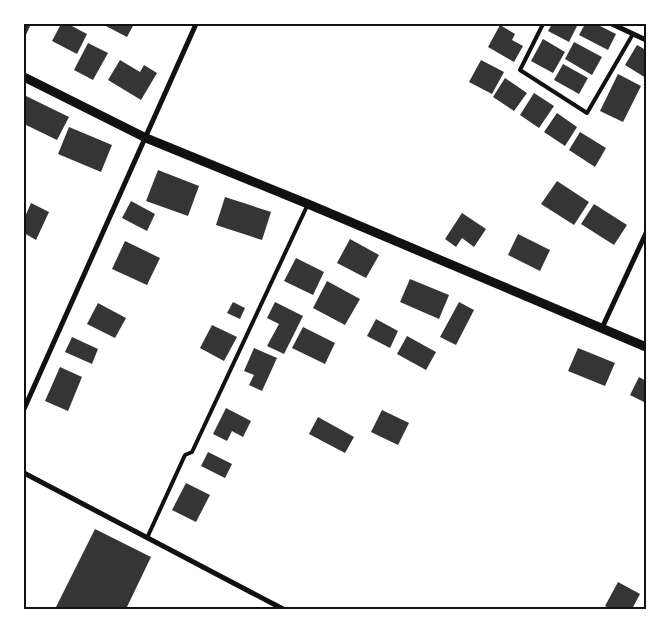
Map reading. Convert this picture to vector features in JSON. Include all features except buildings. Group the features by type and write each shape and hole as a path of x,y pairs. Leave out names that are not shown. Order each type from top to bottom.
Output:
{"street":[{"path":"24,409 196,24"},
{"path":"612,24 646,40"},
{"path":"24,77 146,138 308,204 646,347"},
{"path":"602,328 646,233"},
{"path":"24,473 284,609"}],"lane":[{"path":"543,24 520,70 587,113 633,34"},
{"path":"148,538 185,455 192,452 308,204"}]}
